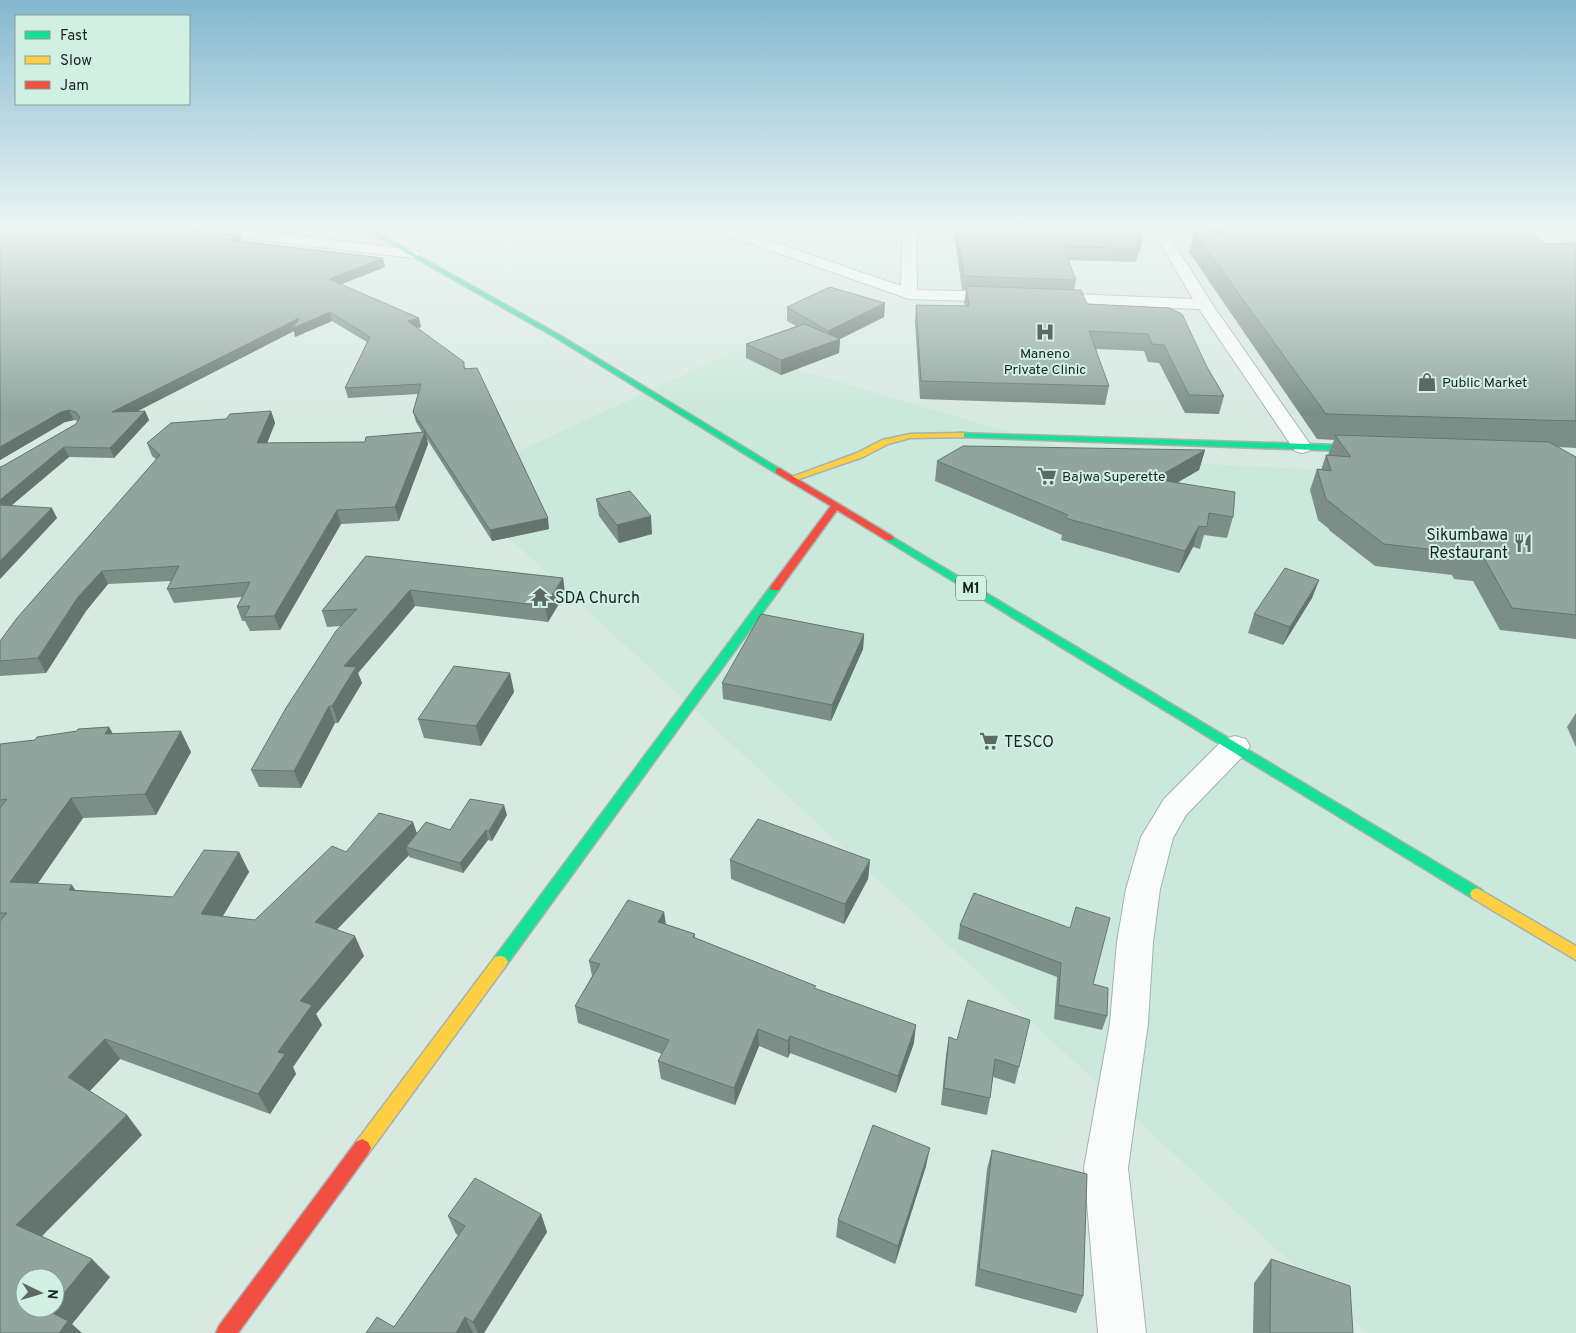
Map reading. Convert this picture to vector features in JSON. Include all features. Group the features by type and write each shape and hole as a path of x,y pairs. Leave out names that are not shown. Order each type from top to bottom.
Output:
{"main road":[{"name":"M1","path":"475,289 557,336 793,478 835,507 1235,746 1576,954"},
{"path":"793,478 860,455 885,442 910,436 939,434 1379,449"},
{"path":"226,1333 835,507"}],"street":[{"path":"895,289 909,294 1016,297"},
{"path":"909,289 909,294"},
{"path":"1195,289 1302,447"},
{"path":"1036,298 1204,304"},
{"path":"1122,1333 1106,1168 1129,1023 1135,942 1143,889 1158,836 1175,807 1235,746"}],"shaded area":[{"path":"735,351 1099,459 1576,482 1576,1333 1367,1333 450,483"}],"building":[{"path":"0,289 353,289 419,318 408,321 464,362 464,369 477,368 548,518 490,530 413,412 421,384 345,388 370,337 330,312 293,328 299,318 112,412 145,411 110,448 64,447 0,500 0,467 76,424 80,417 76,412 69,410 61,412 0,447"},
{"path":"825,289 838,289 885,303 828,331 787,307"},
{"path":"966,289 1058,289 1081,290 1087,304 1169,308 1182,314 1207,367 1224,396 1189,395 1164,345 1152,344 1148,334 1089,331 1109,386 921,381 916,305 969,306"},
{"name":"Public Market","path":"1235,289 1576,289 1576,421 1326,414"},
{"path":"805,324 840,339 781,360 746,344"},
{"path":"271,411 257,443 365,442 366,437 425,432 395,507 337,510 274,616 244,617 250,606 237,607 250,582 167,589 179,566 102,571 78,597 38,658 0,661 0,641 17,618 160,455 147,443 171,423 226,419 230,414"},
{"path":"1335,435 1549,442 1576,457 1576,615 1512,608 1484,558 1465,557 1463,553 1384,544 1326,499 1317,469 1331,471 1326,455 1351,457"},
{"path":"963,446 1205,450 1154,479 1235,492 1233,517 1209,513 1207,527 1199,526 1185,551 1065,518 1068,515 937,461"},
{"path":"630,491 651,516 617,525 596,499"},
{"path":"0,505 52,508 0,561"},
{"path":"366,556 563,578 545,606 410,590 344,666 356,667 332,706 329,706 294,771 251,770 286,708 336,631 357,609 322,611"},
{"path":"1285,568 1319,580 1290,627 1254,614"},
{"path":"761,614 864,634 832,705 722,683"},
{"path":"454,666 510,673 476,726 418,719"},
{"path":"109,727 105,734 181,731 145,794 71,798 10,882 72,885 69,890 173,897 204,850 239,852 201,914 255,920 332,846 346,852 379,813 413,822 315,922 355,936 300,1001 312,1005 278,1052 285,1054 258,1094 105,1039 68,1077 127,1115 16,1225 92,1259 65,1292 65,1268 15,1268 15,1318 62,1318 68,1321 59,1333 0,1333 0,921 7,913 0,913 0,808 7,799 0,800 0,744 35,740 37,737 77,731 78,729"},
{"path":"470,799 504,805 489,831 486,830 460,863 406,847 426,822 450,830"},
{"path":"758,819 870,860 845,904 730,860"},
{"path":"974,893 1070,928 1076,907 1110,918 1093,984 1108,988 1107,1016 1058,1005 1061,963 960,925"},
{"path":"628,900 664,912 658,922 695,934 693,937 816,986 814,988 916,1025 898,1076 790,1036 788,1041 758,1029 734,1088 658,1061 669,1040 575,1006 600,964 589,961"},
{"path":"968,1000 1030,1020 1019,1067 995,1059 990,1098 944,1088 949,1037 957,1040"},
{"path":"873,1125 930,1148 898,1246 838,1220"},
{"path":"992,1150 1087,1174 1083,1296 979,1269"},
{"path":"475,1178 541,1214 473,1322 465,1317 456,1333 366,1333 377,1317 394,1327 465,1226 448,1216"},
{"path":"1271,1259 1350,1286 1353,1333 1270,1333"}],"traffic: fast":[{"path":"474,289 557,336 779,471"},
{"path":"961,435 1369,449"},
{"path":"889,538 1477,894"},
{"path":"500,962 775,588"}],"traffic: slow":[{"path":"793,478 860,455 885,442 910,436 961,435"},
{"path":"1477,894 1576,954"},
{"path":"362,1148 500,962"}],"traffic: jam":[{"path":"779,471 889,538"},
{"path":"775,588 835,507"},
{"path":"226,1333 362,1148"}],"place":[{"name":"Maneno Private Clinic","path":"1045,332"},
{"name":"Public Market","path":"1427,382"},
{"name":"Bajwa Superette","path":"1047,476"},
{"name":"Sikumbawa Restaurant","path":"1523,543"},
{"name":"SDA Church","path":"540,597"},
{"name":"TESCO","path":"989,741"}]}
